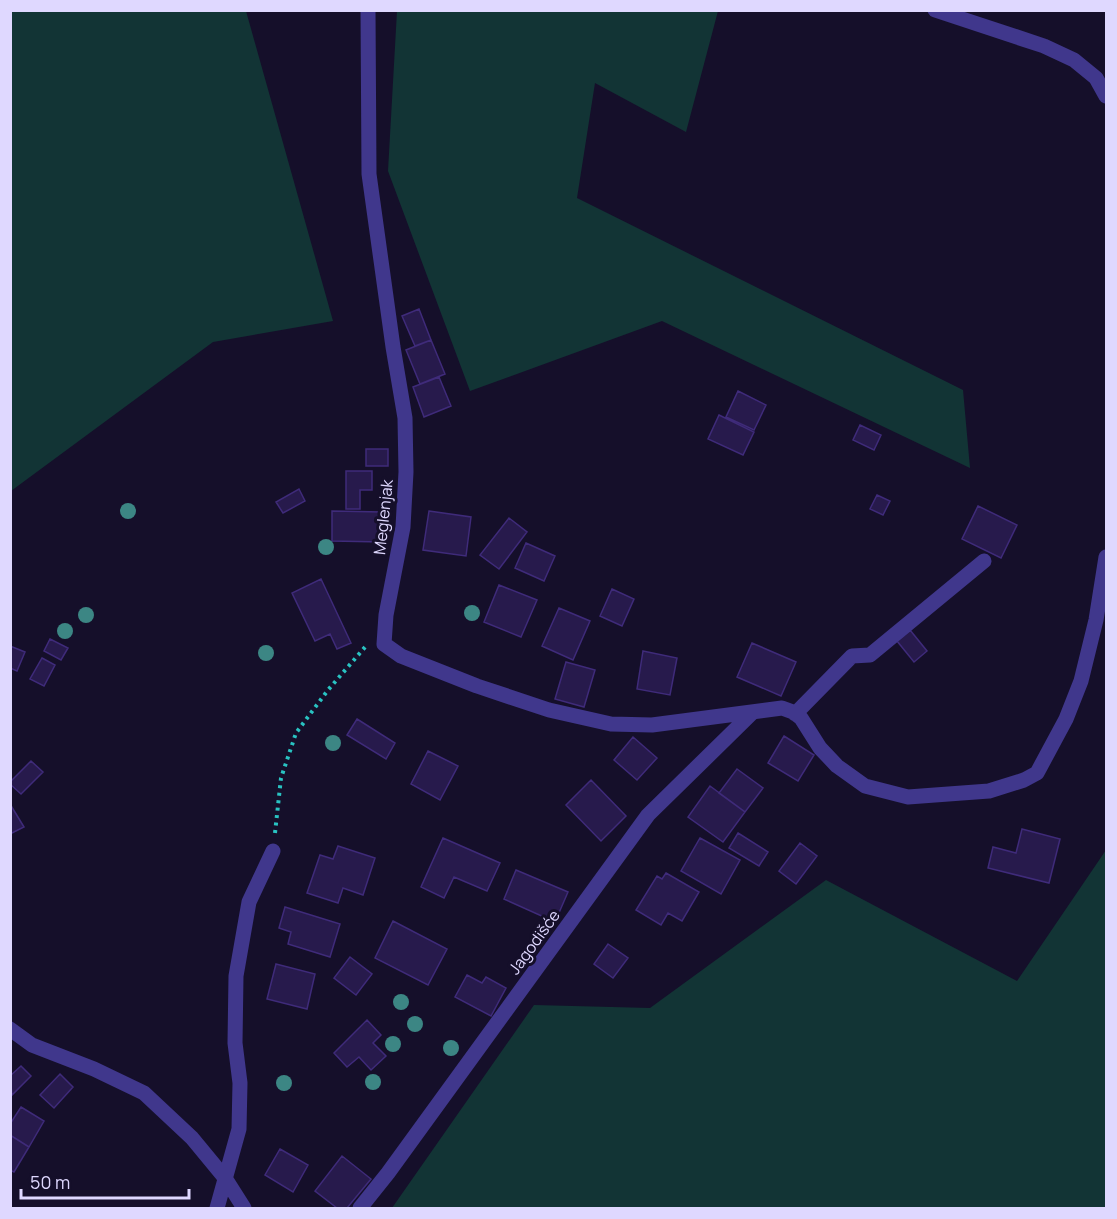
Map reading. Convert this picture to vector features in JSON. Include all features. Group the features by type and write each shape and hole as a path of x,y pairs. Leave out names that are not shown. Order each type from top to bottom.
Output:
{"street":[{"name":"Meglenjak","path":"368,10 369,174 405,418 406,472 403,527 386,615 384,644"},
{"path":"934,10 1044,46 1074,60 1096,78 1107,96"},
{"path":"384,644 401,656 477,686 549,710 611,723 651,725 782,708 801,718 820,748 837,766 866,786 908,797 989,791 1024,780 1037,773 1066,719 1081,681 1096,620 1107,557"},
{"path":"795,714 852,656 870,655 984,561"},
{"name":"Jagodišće","path":"360,1209 648,815 753,712"},
{"path":"217,1209 239,1129 240,1083 235,1043 236,976 249,902 273,851"},
{"path":"10,1029 32,1044 94,1069 144,1093 192,1138 225,1178 244,1209"}],"path":[{"path":"273,851 281,778 296,733 366,645 384,644"}],"green space":[{"path":"11,10 246,11 333,321 213,342 11,491"},
{"path":"397,11 718,11 686,132 595,83 577,198 963,390 970,468 662,321 470,391 388,171"},
{"path":"1106,850 1106,1208 392,1208 534,1005 650,1008 826,880 1017,981"}],"building":[{"path":"419,309 431,340 415,346 402,316"},
{"path":"431,340 445,374 420,384 406,350"},
{"path":"439,377 451,406 424,417 413,387"},
{"path":"738,391 766,405 754,430 726,417"},
{"path":"719,415 754,432 743,455 708,439"},
{"path":"860,425 881,435 874,450 853,440"},
{"path":"366,449 388,449 388,466 366,466"},
{"path":"346,471 372,471 372,490 360,490 360,509 346,509"},
{"path":"299,489 305,501 283,513 276,502"},
{"path":"877,495 890,501 883,515 870,509"},
{"path":"978,506 1017,525 1001,558 962,539"},
{"path":"332,511 382,512 382,542 332,541"},
{"path":"429,511 471,517 466,556 423,550"},
{"path":"509,518 527,532 499,569 480,555"},
{"path":"526,543 555,556 544,581 515,568"},
{"path":"321,579 351,643 337,649 330,634 315,641 292,593"},
{"path":"499,585 537,600 521,637 484,622"},
{"path":"612,589 634,599 622,626 600,616"},
{"path":"559,608 590,621 573,660 542,646"},
{"path":"910,630 927,651 914,662 897,641"},
{"path":"50,639 68,648 61,660 44,651"},
{"path":"752,643 796,662 781,696 737,677"},
{"path":"10,646 25,652 17,671 10,668"},
{"path":"643,651 677,658 670,695 637,689"},
{"path":"42,658 55,665 44,686 30,679"},
{"path":"566,662 595,670 584,707 555,699"},
{"path":"357,719 395,743 386,759 347,735"},
{"path":"784,736 814,755 798,781 768,763"},
{"path":"633,737 657,758 637,780 614,760"},
{"path":"428,751 458,766 440,800 411,784"},
{"path":"31,761 43,772 21,794 10,782"},
{"path":"737,769 763,788 745,812 719,793"},
{"path":"591,780 626,816 601,841 566,805"},
{"path":"710,786 745,812 723,842 688,817"},
{"path":"10,804 24,827 10,834"},
{"path":"1022,829 1060,839 1049,883 988,868 993,847 1016,853"},
{"path":"738,833 768,852 759,866 729,848"},
{"path":"443,838 500,863 487,891 454,877 444,898 421,887"},
{"path":"700,838 740,860 721,894 681,871"},
{"path":"800,843 817,856 796,884 779,871"},
{"path":"338,846 375,858 363,895 343,888 338,903 307,893 320,855 333,859"},
{"path":"516,870 568,892 555,922 504,899"},
{"path":"666,873 699,892 682,921 668,913 661,925 636,910 657,876 662,879"},
{"path":"285,907 340,924 330,957 288,944 291,932 279,928"},
{"path":"393,921 447,949 428,985 375,958"},
{"path":"608,944 628,958 613,978 594,964"},
{"path":"350,957 372,974 356,995 334,978"},
{"path":"276,964 315,974 307,1009 267,999"},
{"path":"467,975 482,983 486,977 506,988 491,1016 455,997"},
{"path":"367,1020 381,1035 373,1043 386,1056 371,1070 359,1057 347,1067 334,1053"},
{"path":"21,1066 31,1076 12,1095 10,1076"},
{"path":"60,1074 73,1087 54,1108 40,1095"},
{"path":"21,1107 44,1121 29,1147 10,1135 10,1124"},
{"path":"10,1135 29,1147 14,1172 10,1170"},
{"path":"280,1149 308,1165 293,1192 265,1175"},
{"path":"342,1156 371,1179 347,1208 337,1208 315,1191"}]}
